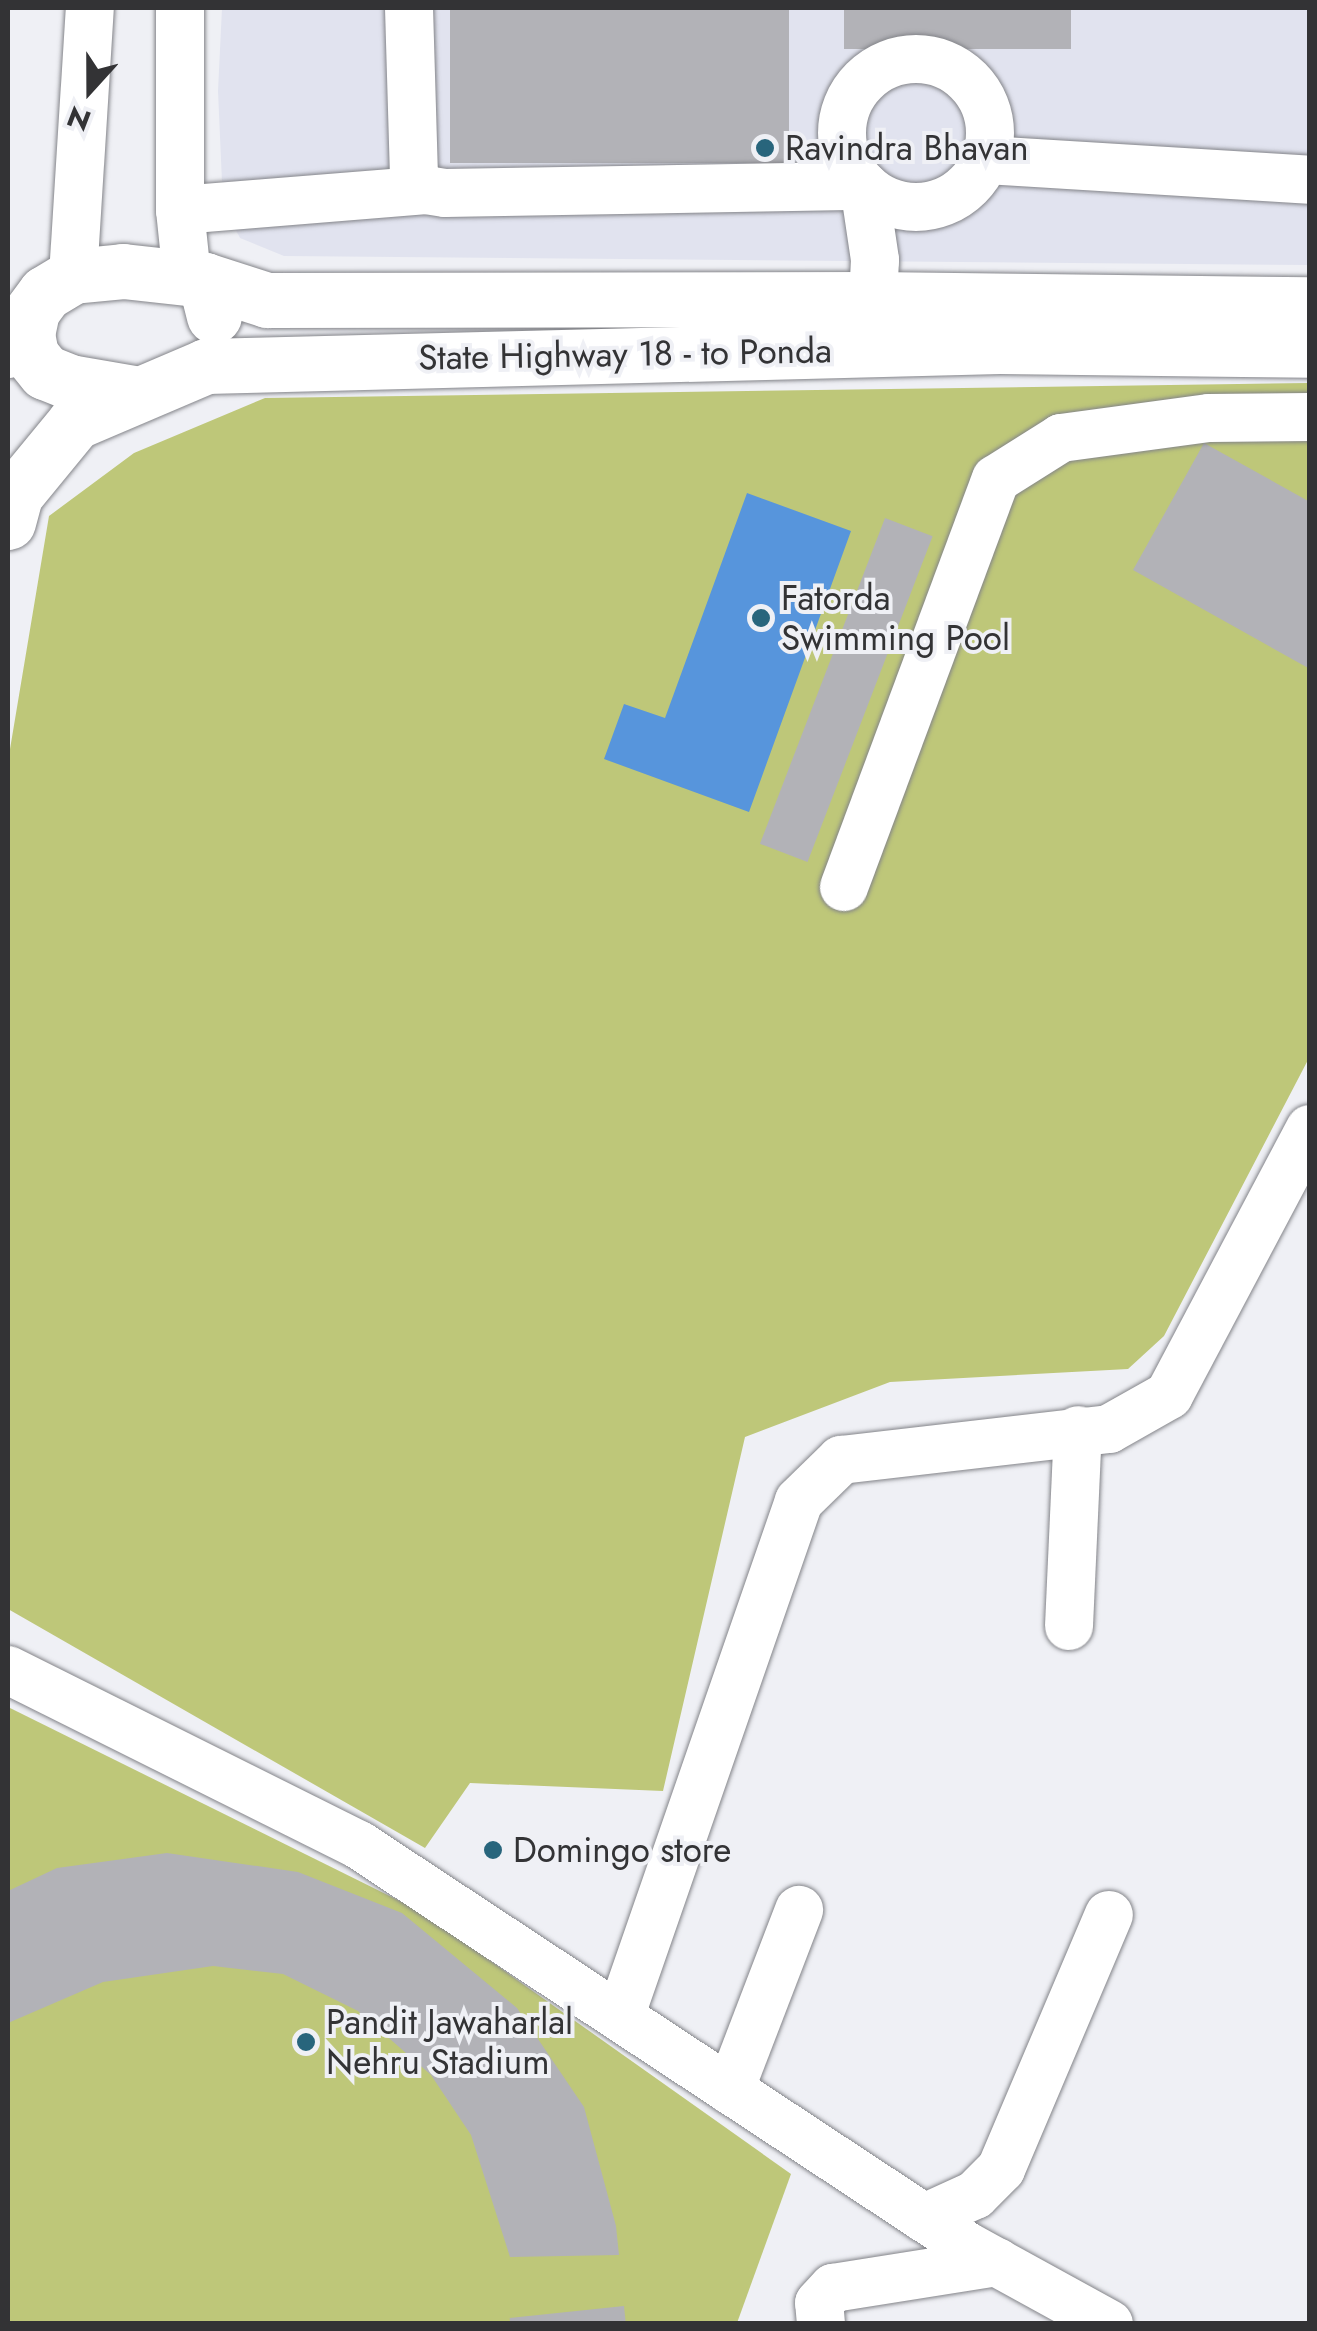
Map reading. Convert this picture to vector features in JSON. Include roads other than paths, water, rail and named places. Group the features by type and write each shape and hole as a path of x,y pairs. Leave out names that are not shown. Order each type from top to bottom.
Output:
{"main road":[{"path":"134,393 70,382 45,372 31,355 27,334 20,330 45,292 73,276 123,270 196,278 218,330 206,366"},
{"name":"State Highway 18 - to Ponda","path":"196,278 268,300 873,299 1310,304"},
{"name":"State Highway 18 - to Ponda","path":"8,522 16,495 75,422 134,393 206,366 980,347 1310,350"}],"street":[{"path":"73,276 90,8"},
{"path":"180,8 180,210 196,278"},
{"path":"408,8 414,178 426,190"},
{"path":"912,60 937,62 960,73 977,90 988,112 991,136 986,160 974,182 955,197 932,206 908,207 885,200 864,186 850,167 842,143 843,119 852,96 867,77 888,64 912,60"},
{"path":"986,160 1310,180"},
{"path":"180,210 426,190 445,194 864,186"},
{"path":"864,186 875,260 873,299"},
{"path":"844,887 996,479 1060,438 1208,418 1310,417"},
{"path":"620,2017 798,1501 841,1460 1109,1429 1169,1395 1310,1128"},
{"path":"1069,1626 1078,1430"},
{"path":"8,1670 358,1845 924,2218 1109,2324"},
{"path":"730,2090 799,1910"},
{"path":"924,2218 975,2195 1001,2169 1109,1914"},
{"path":"821,2324 819,2303 833,2288 997,2262"}],"water":[{"name":"Fatorda Swimming Pool","path":"747,493 851,531 749,812 604,759 624,704 665,718"}],"place":[{"name":"Ravindra Bhavan","path":"765,148"},
{"name":"Fatorda Swimming Pool","path":"761,618"},
{"name":"Domingo store","path":"493,1850"},
{"name":"Pandit Jawaharlal Nehru Stadium","path":"306,2042"}]}
